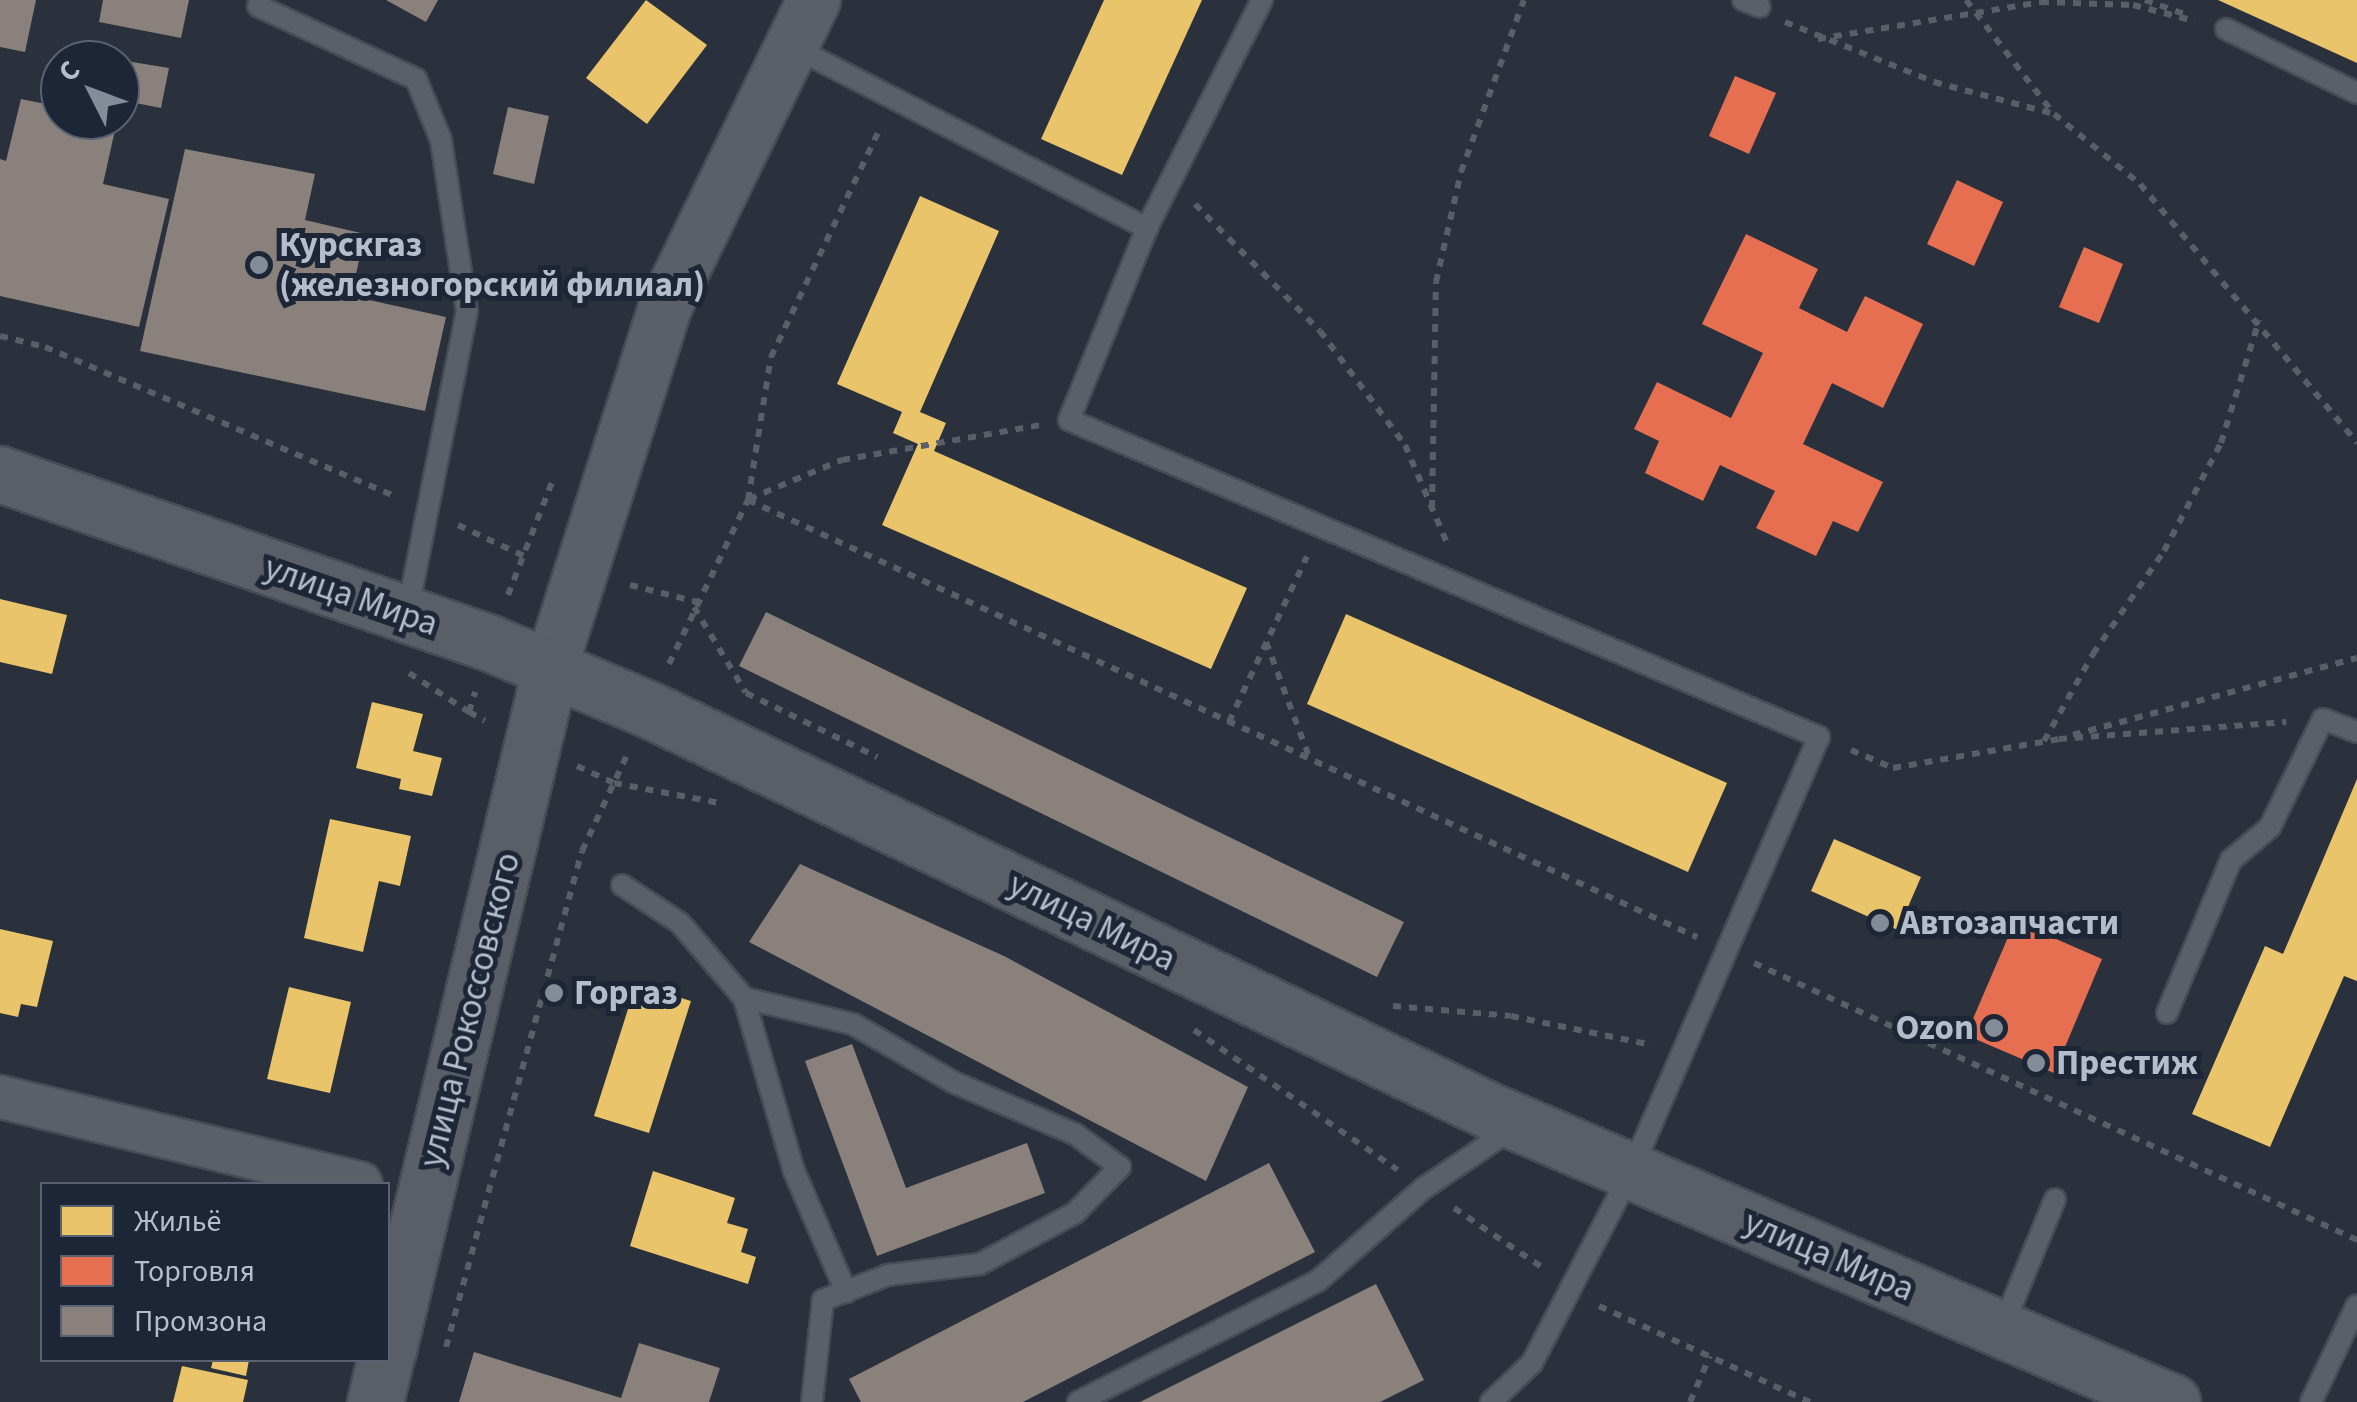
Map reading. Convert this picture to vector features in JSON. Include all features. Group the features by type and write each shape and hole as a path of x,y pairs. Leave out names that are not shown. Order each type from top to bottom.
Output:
{"main road":[{"name":"улица Мира","path":"0,474 407,616 648,709 1519,1124 2172,1402"},
{"name":"улица Рокоссовского","path":"390,1333 406,1196 533,746 550,670"},
{"path":"375,1402 385,1362"}],"street":[{"path":"550,670 664,307 814,0"},
{"path":"0,1096 353,1182"}],"lane":[{"path":"1262,0 1147,228 1069,420 1819,737 1631,1172 1532,1363 1491,1402"},
{"path":"258,6 416,80 441,140 467,311 423,508 407,616"},
{"path":"2226,30 2357,94"},
{"path":"793,47 1147,228"},
{"path":"2167,1013 2231,860 2270,827 2322,719 2357,732"},
{"path":"622,886 680,923 744,998 794,1172 846,1292"},
{"path":"744,998 853,1024 953,1082 1076,1134 1120,1168 1075,1213 980,1264 888,1275 823,1300 812,1402"},
{"path":"1078,1402 1318,1281 1424,1188 1519,1124"},
{"path":"2001,1330 2056,1199"},
{"path":"2311,1402 2357,1305"}],"path":[{"path":"1432,508 1436,282 1461,172 1524,0"},
{"path":"1966,0 2054,114 2140,184 2259,319 2357,442"},
{"path":"2144,0 2226,30"},
{"path":"1818,40 2041,2 2132,5 2226,30"},
{"path":"1752,4 1818,40 1934,82 2054,114"},
{"path":"440,1365 582,850 748,500 770,357 894,99"},
{"path":"1170,181 1320,331 1404,444 1466,586"},
{"path":"2044,742 2093,654 2164,551 2221,443 2259,319"},
{"path":"0,336 46,347 423,508 576,583 631,584 696,604 746,693 883,760"},
{"path":"748,500 842,460 1069,420"},
{"path":"748,500 2357,1240"},
{"path":"1228,722 1321,526"},
{"path":"1266,642 1310,760"},
{"path":"1819,737 1894,768 2058,739 2357,658"},
{"path":"469,712 614,782 740,806"},
{"path":"2058,739 2322,719"},
{"path":"1374,997 1392,1006 1512,1016 1682,1052"},
{"path":"1182,1022 1572,1288 1810,1402"},
{"path":"1690,1402 1710,1356"}],"building: Жильё":[{"path":"646,0 707,45 647,124 586,78"},
{"path":"1104,0 1202,0 1122,175 1041,139"},
{"path":"2218,0 2357,0 2357,63"},
{"path":"920,196 999,231 920,412 946,423 934,451 1247,588 1211,669 882,525 918,444 893,433 902,412 837,384"},
{"path":"0,599 67,615 52,674 0,662"},
{"path":"1346,614 1727,783 1688,872 1307,704"},
{"path":"372,702 423,714 413,751 442,758 432,796 399,789 401,779 356,768"},
{"path":"2357,779 2357,981 2344,976 2270,1147 2192,1114 2265,946 2283,954"},
{"path":"330,819 411,836 400,886 379,881 363,952 304,938"},
{"path":"1834,839 1921,877 1898,930 1811,891"},
{"path":"0,929 53,941 37,1007 21,1004 18,1017 0,1013"},
{"path":"636,984 691,1001 649,1133 594,1116"},
{"path":"289,987 351,1002 330,1093 267,1079"},
{"path":"653,1171 735,1198 727,1223 748,1229 741,1252 756,1257 748,1284 630,1246"},
{"path":"212,1362 249,1362 246,1376 211,1368"},
{"path":"182,1366 248,1380 243,1402 173,1402"}],"building: Торговля":[{"path":"1735,76 1776,93 1749,154 1709,136"},
{"path":"1957,180 2003,202 1974,266 1927,244"},
{"path":"1746,234 1818,269 1799,308 1847,332 1865,296 1923,324 1883,408 1832,383 1803,444 1883,482 1858,532 1833,521 1816,556 1756,528 1775,491 1720,465 1703,501 1645,473 1659,441 1634,429 1657,382 1731,418 1763,353 1702,324"},
{"path":"2084,247 2123,264 2099,323 2059,307"},
{"path":"2015,921 2102,959 2054,1073 1966,1035"}],"building: Промзона":[{"path":"0,0 36,0 25,52 0,47"},
{"path":"103,0 189,0 181,38 99,22"},
{"path":"386,0 438,0 426,22"},
{"path":"140,63 169,68 161,108 140,104"},
{"path":"21,99 40,103 40,140 113,140 103,184 169,199 139,327 0,296 0,159 6,161"},
{"path":"508,107 549,116 534,184 493,174"},
{"name":"Курскгаз (железногорский филиал)","path":"185,149 315,174 305,220 365,234 351,296 446,317 425,411 140,351"},
{"path":"766,612 1404,922 1377,977 739,666"},
{"path":"800,864 1004,956 1248,1087 1206,1181 749,942"},
{"path":"852,1044 906,1188 1027,1143 1045,1193 877,1256 805,1061"},
{"path":"1269,1163 1315,1252 1023,1402 861,1402 849,1379"},
{"path":"1376,1284 1424,1380 1380,1402 1140,1402"},
{"path":"639,1343 720,1368 709,1402 459,1402 474,1352 621,1398"}],"place":[{"name":"Курскгаз (железногорский филиал)","path":"259,265"},
{"name":"Автозапчасти","path":"1880,923"},
{"name":"Горгаз","path":"554,993"},
{"name":"Ozon","path":"1994,1028"},
{"name":"Престиж","path":"2036,1063"}]}
